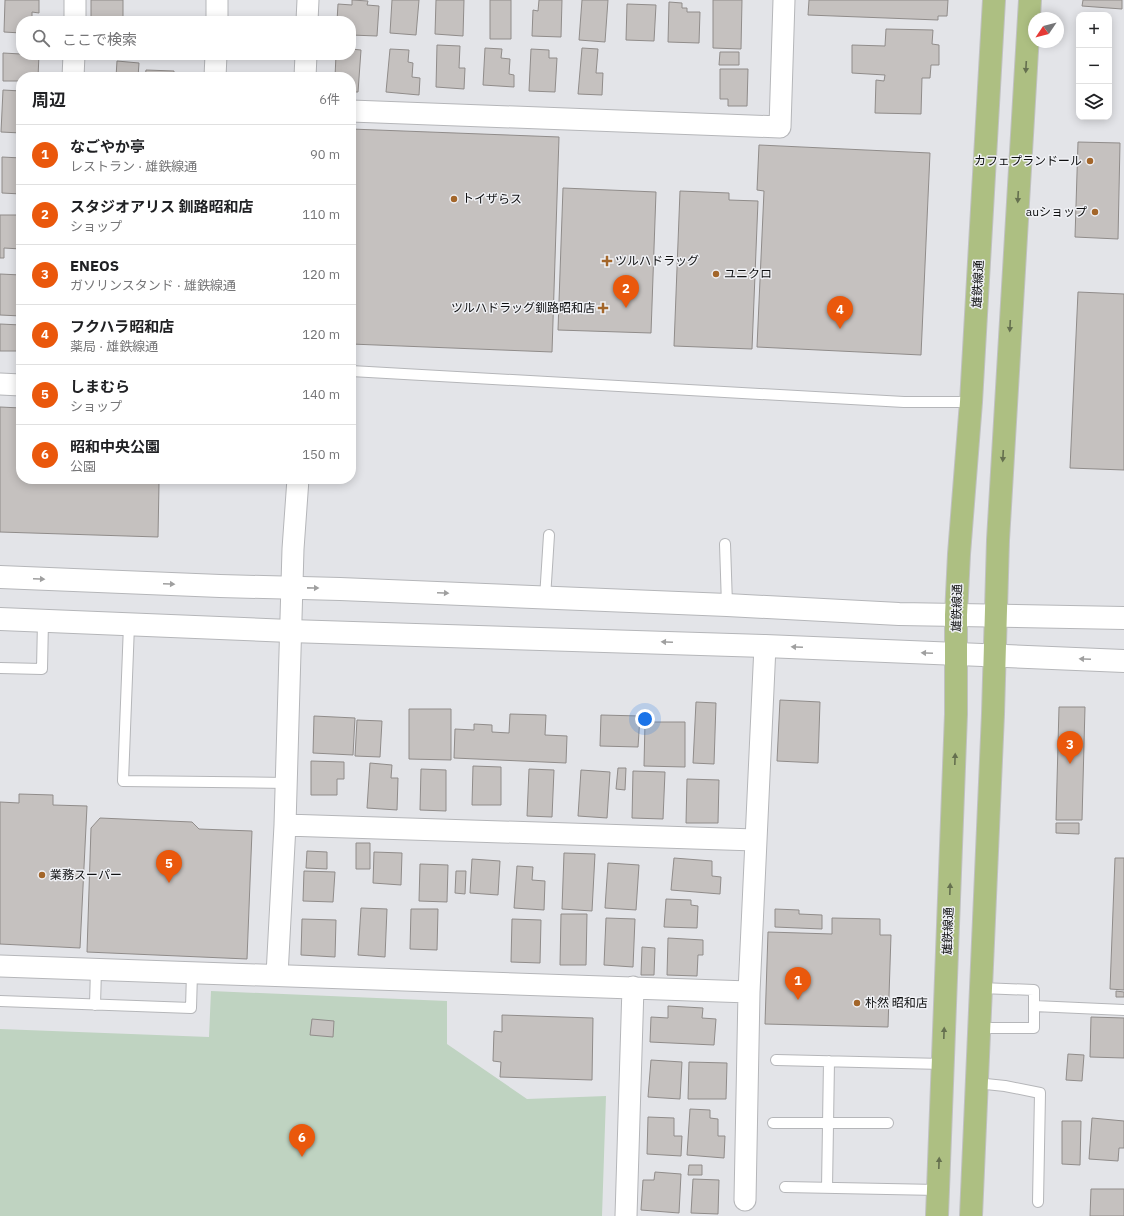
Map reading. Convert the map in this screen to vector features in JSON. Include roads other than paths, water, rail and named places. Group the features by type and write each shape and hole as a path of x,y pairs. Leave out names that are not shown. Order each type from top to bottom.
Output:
{"main road":[{"name":"雄鉄線通","path":"937,1216 956,714 956,615 959,554 971,402 994,0"},
{"path":"972,1216 976,1083 995,656 998,540 1030,0"}],"street":[{"path":"75,0 75,16"},
{"path":"217,0 217,16"},
{"path":"308,0 308,16"},
{"path":"356,111 780,128 784,0"},
{"path":"73,72 74,60"},
{"path":"215,72 216,60"},
{"path":"305,72 306,60"},
{"path":"0,384 16,385"},
{"path":"277,975 286,825 291,588 298,484"},
{"path":"0,577 727,604 899,614 1124,618"},
{"path":"0,619 129,625 765,646 1124,661"},
{"path":"745,1200 749,992 765,646"},
{"path":"286,825 755,840"},
{"path":"0,966 749,992"},
{"path":"626,1216 634,988"}],"lane":[{"path":"356,371 904,402 971,402"},
{"path":"545,598 549,535"},
{"path":"726,544 727,604"},
{"path":"0,668 42,669 43,621"},
{"path":"129,625 123,781 287,783"},
{"path":"95,1005 96,969"},
{"path":"0,1001 191,1008 192,973"},
{"path":"979,1028 1034,1028 1034,990 981,988"},
{"path":"1034,1006 1124,1010"},
{"path":"776,1060 943,1064"},
{"path":"827,1188 829,1061"},
{"path":"976,1083 1005,1086 1040,1093 1038,1202"},
{"path":"773,1123 888,1123"},
{"path":"785,1186 938,1190"}],"place":[{"name":"カフェプランドール","path":"1090,161"},
{"name":"トイザらス","path":"454,199"},
{"name":"auショップ","path":"1095,212"},
{"name":"ツルハドラッグ","path":"607,261"},
{"name":"ユニクロ","path":"716,274"},
{"name":"ツルハドラッグ釧路昭和店","path":"603,308"},
{"name":"スタジオアリス 釧路昭和店","path":"626,308"},
{"name":"フクハラ昭和店","path":"840,329"},
{"name":"ENEOS","path":"1070,764"},
{"name":"業務スーパー","path":"42,875"},
{"name":"しまむら","path":"169,883"},
{"name":"なごやか亭","path":"798,1000"},
{"name":"朴然 昭和店","path":"857,1003"},
{"name":"昭和中央公園","path":"302,1157"}]}
